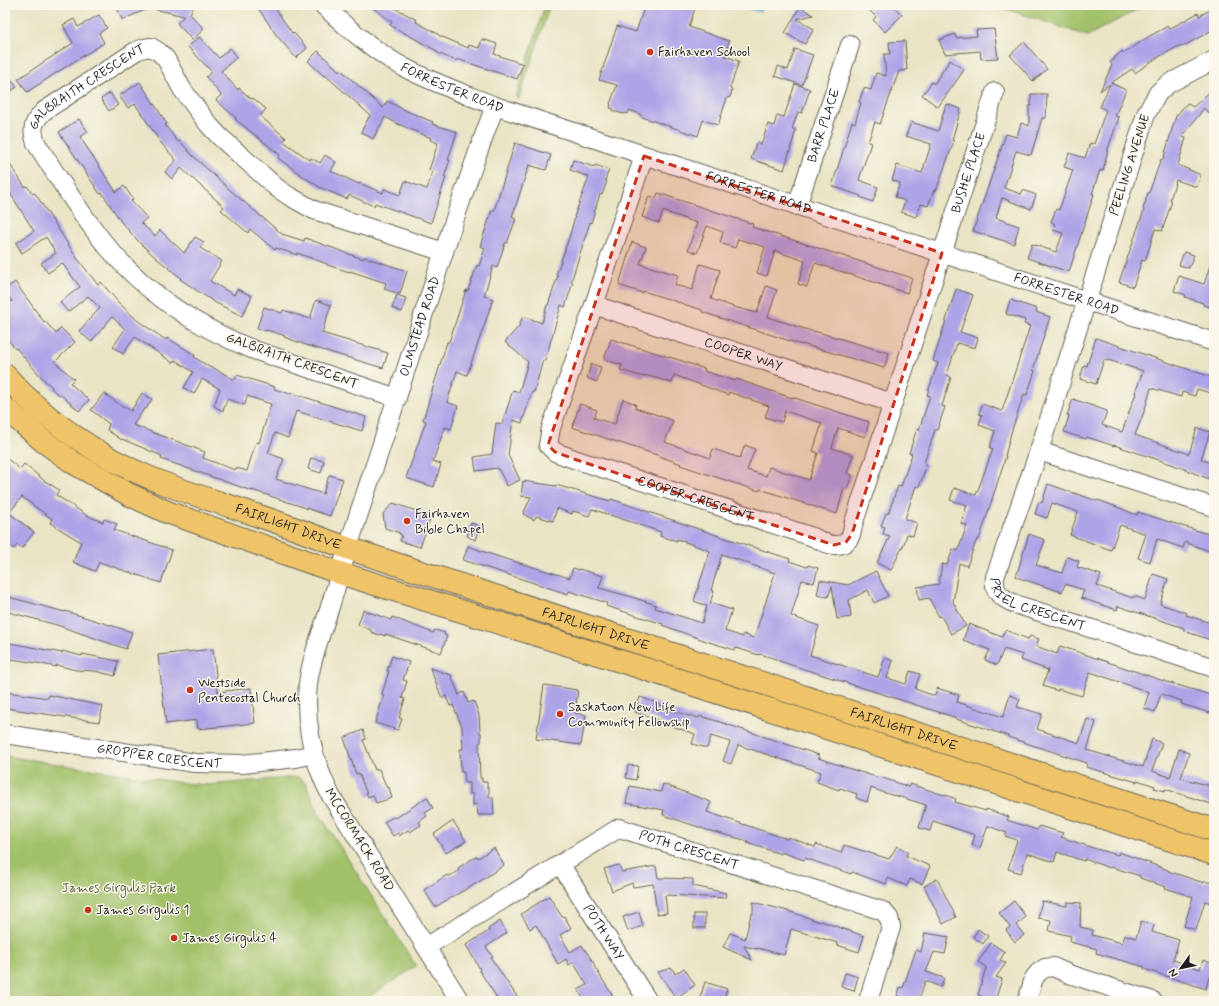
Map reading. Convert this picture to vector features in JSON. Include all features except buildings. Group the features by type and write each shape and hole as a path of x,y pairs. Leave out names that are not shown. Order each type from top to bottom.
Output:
{"main road":[{"name":"FAIRLIGHT DRIVE","path":"5,375 31,401 64,428 123,465 165,484 259,515 347,548 1214,830"},
{"name":"FAIRLIGHT DRIVE","path":"5,408 43,441 90,474 167,512 232,533 340,573 639,666 1214,854"}],"street":[{"name":"FORRESTER ROAD","path":"323,5 359,37 404,67 495,106 1214,342"},
{"name":"BARR PLACE","path":"797,206 850,44"},
{"name":"GALBRAITH CRESCENT","path":"397,398 237,343 198,323 163,300 120,261 94,231 36,143 33,134 33,126 37,118 44,111 136,51 144,48 151,48 159,52 166,59 182,89 209,125 289,196 314,210 444,252"},
{"name":"PEELING AVENUE","path":"1087,301 1146,114 1151,103 1158,93 1168,84 1214,60"},
{"name":"BUSHE PLACE","path":"942,253 995,92"},
{"name":"OLMSTEAD ROAD","path":"347,548 444,252 495,106"},
{"name":"COOPER CRESCENT","path":"644,156 551,428 548,445 555,452 574,459 813,537 834,546 846,542 852,534 853,524 942,253"},
{"name":"PRIEL CRESCENT","path":"1087,301 1040,451 995,577 996,588 1002,598 1015,604 1214,668"},
{"name":"COOPER WAY","path":"594,305 892,404"},
{"path":"1040,451 1214,507"},
{"name":"MCCORMACK ROAD","path":"347,548 310,673 307,714 309,733 314,754 324,782 331,796 460,1001"},
{"name":"GROPPER CRESCENT","path":"5,734 194,764 242,764 296,758 314,754"},
{"name":"POTH CRESCENT","path":"426,946 619,828 883,911 889,918 891,927 868,1001"},
{"name":"POTH WAY","path":"560,864 648,1001"},
{"path":"1027,1001 1034,978 1045,968 1053,967 1069,974 1154,1001"}],"highlighted area":[{"path":"644,156 942,253 852,534 846,542 834,545 574,459 555,452 548,445"}],"green space":[{"path":"545,5 550,5 519,99 516,97"},
{"path":"995,5 1146,5 1087,36"},
{"name":"James Girgulis Park","path":"5,756 182,783 208,785 298,777 306,783 318,812 416,966 363,1001 5,1001"}],"water":[{"path":"742,5 762,5 760,12 742,7"}],"place":[{"name":"Fairhaven School","path":"650,52"},
{"name":"Fairhaven Bible Chapel","path":"407,521"},
{"name":"Westside Pentecostal Church","path":"190,690"},
{"name":"Saskatoon New Life Community Fellowship","path":"560,714"},
{"name":"James Girgulis 1","path":"88,910"},
{"name":"James Girgulis 4","path":"174,938"}]}
